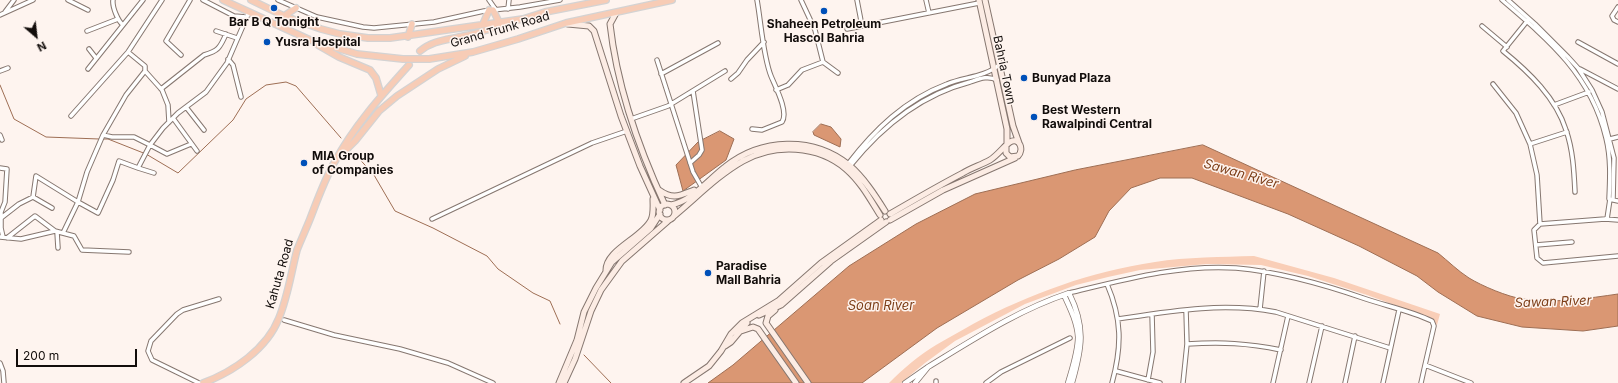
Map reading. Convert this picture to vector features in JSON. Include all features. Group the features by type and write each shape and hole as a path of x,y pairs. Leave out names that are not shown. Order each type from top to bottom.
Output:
{"highway":[{"name":"Grand Trunk Road","path":"223,0 235,5 248,14 310,40 357,54 403,59 429,59 473,52 566,23 672,0"},
{"path":"230,0 235,5"},
{"name":"Grand Trunk Road","path":"251,0 284,16 321,29 340,34 368,38 408,37 483,24 523,19 545,12 606,0"},
{"path":"284,16 296,8"},
{"path":"483,24 493,10 499,22"},
{"path":"420,51 427,45 435,42 463,36 523,19"},
{"path":"408,37 412,24"},
{"path":"310,40 339,57 370,70 376,78 381,95"},
{"name":"Kahuta Road","path":"334,164 355,141 378,111 397,96 438,69 473,52"},
{"name":"Kahuta Road","path":"203,383 215,379 244,362 261,345 279,319 289,288 297,250 334,164 352,133 381,95 409,65"}],"main road":[{"name":"Bahria Town","path":"985,0 1013,126 1019,143"},
{"name":"Bahria Town","path":"979,2 1007,129 1006,146"},
{"path":"616,13 610,24 618,76 630,119 658,189 668,205 675,210 674,216"},
{"path":"566,23 589,26 594,31 627,131 662,218 669,220"},
{"path":"808,383 766,323 767,319 831,261 889,219 964,172 991,160 1013,141 1019,143 1022,151 1016,157 943,190 889,219 880,218"},
{"path":"559,383 577,340 588,301 618,256 654,225 660,212 668,205 682,202 737,158 756,149 776,144 800,144 827,152 849,165 868,185 889,219"},
{"path":"1006,146 1006,153 1013,158 1016,157"},
{"path":"564,383 575,359 591,311 605,284 622,261 728,171 744,160 773,150 791,149 817,153 837,162 845,168 862,186 880,218"},
{"path":"658,189 667,195 674,197 700,188"},
{"path":"606,272 606,265 610,258 638,235 651,221 653,196"},
{"path":"684,383 709,366 725,346 731,334 742,323 778,300 821,263 880,218 885,211"},
{"path":"725,346 731,342 743,326 756,317 778,308"},
{"path":"740,331 753,327 756,328 796,383"}],"street":[{"path":"5,13 14,0"},
{"path":"0,15 33,0"},
{"path":"68,0 88,10"},
{"path":"113,0 112,3 118,19 123,25"},
{"path":"88,69 143,0"},
{"path":"70,116 128,52 162,0"},
{"path":"180,55 166,41 190,0"},
{"path":"204,0 234,16 248,14"},
{"path":"278,0 317,17 374,28 434,22 493,10 508,9 560,0"},
{"path":"489,0 493,10"},
{"path":"508,9 509,0"},
{"path":"752,129 762,130 782,122 784,119 784,113 768,70 757,0"},
{"path":"801,0 815,30 823,62 838,73"},
{"path":"858,0 862,26"},
{"path":"926,0 928,13"},
{"path":"1502,0 1528,20"},
{"path":"1508,0 1576,69 1602,112 1610,139 1616,172 1607,219"},
{"path":"847,29 979,2"},
{"path":"1618,7 1612,16 1614,20 1618,22"},
{"path":"138,168 150,145 169,122 206,92 228,59 248,14"},
{"path":"87,31 118,19"},
{"path":"1528,20 1503,51 1533,77 1554,105 1567,132 1573,158 1575,192"},
{"path":"1482,26 1506,47"},
{"path":"216,31 237,38"},
{"path":"161,89 204,55 210,54 218,49 226,34"},
{"path":"731,79 738,73 747,60 764,42"},
{"path":"1578,42 1618,64"},
{"path":"661,74 718,43"},
{"path":"89,48 96,58"},
{"path":"63,233 78,202 87,172 101,138 126,95 145,72 145,66 128,52"},
{"path":"228,59 233,65 241,97"},
{"path":"657,60 690,163 700,188"},
{"path":"776,90 788,86 802,70 823,62"},
{"path":"849,165 875,131 893,114 910,102 938,87 986,73 999,65"},
{"path":"0,71 8,68"},
{"path":"1576,69 1618,89"},
{"path":"145,72 161,89 168,106 169,122"},
{"path":"630,119 671,105 725,72"},
{"path":"849,165 893,120 912,107 940,92 963,84 988,77 997,80"},
{"path":"1493,84 1516,113 1530,144 1537,175 1540,224"},
{"path":"690,163 699,156 702,150 693,91"},
{"path":"1554,105 1590,91"},
{"path":"1590,91 1606,138 1611,199"},
{"path":"186,107 204,130"},
{"path":"173,118 197,151"},
{"path":"432,219 592,143 627,131"},
{"path":"1530,144 1567,132"},
{"path":"0,135 2,140 0,140"},
{"path":"101,138 134,137 167,154 191,144"},
{"path":"1610,139 1618,137"},
{"path":"33,197 36,176 98,213 113,180 119,161 154,174"},
{"path":"0,168 7,169 1,212 3,237"},
{"path":"33,197 52,208"},
{"path":"1,218 19,204 33,197"},
{"path":"1611,199 1618,201"},
{"path":"3,237 35,216 56,231 74,236 82,250 129,252"},
{"path":"1618,220 1607,219 1540,224 1534,230 1537,258 1542,263 1618,256"},
{"path":"3,237 21,240 56,231"},
{"path":"56,231 58,248"},
{"path":"1536,245 1572,242"},
{"path":"905,383 928,367 1019,313 1042,302 1067,294 1162,272 1194,269 1235,268 1287,275 1326,285 1434,323 1422,383"},
{"path":"1260,309 1264,271"},
{"path":"1107,284 1118,319 1120,338 1116,371 1112,383"},
{"path":"1067,294 1078,336 1068,383"},
{"path":"1067,294 1080,322 1082,335 1079,358 1072,383"},
{"path":"199,383 152,360 149,355 149,346 155,337 183,310 218,299"},
{"path":"1118,319 1221,307 1260,309 1322,326 1390,348"},
{"path":"1183,383 1187,344 1186,310"},
{"path":"1383,383 1399,310"},
{"path":"1148,380 1153,352 1152,314"},
{"path":"1273,383 1288,316"},
{"path":"284,320 334,335 400,349 448,363 493,383"},
{"path":"1309,383 1322,326"},
{"path":"1345,383 1355,336"},
{"path":"986,383 1001,372 1070,338"},
{"path":"1187,344 1234,343 1281,350"},
{"path":"0,364 3,371 4,383"},
{"path":"1425,365 1458,381 1471,383"},
{"path":"915,383 928,367"},
{"path":"1116,371 1160,383"}],"shaded area":[{"path":"1254,256 1334,278 1440,314 1437,325 1425,316 1367,295 1308,276 1261,265 1207,264 1140,270 1076,285 1025,304 955,341 901,383 889,383 917,358 973,324 1039,293 1061,285 1131,266 1167,260"}],"water":[{"path":"821,124 831,127 841,139 840,147 814,135 813,132"},
{"path":"720,131 734,139 726,160 683,191 676,165 698,142"},
{"name":"Soan River","path":"1203,145 1438,253 1469,278 1503,294 1523,299 1545,301 1570,300 1618,294 1618,326 1583,331 1522,327 1477,316 1438,292 1417,276 1359,246 1288,214 1192,178 1160,178 1131,188 1109,211 1095,237 937,328 862,383 708,383 733,365 849,266 916,224 975,194 1075,170"}],"waterway":[{"path":"102,139 108,139 146,154 178,173 233,120 246,99 266,85 286,82 296,86 341,138"},
{"path":"0,85 14,119 46,137 99,139"},
{"path":"354,153 374,175 395,211 433,228 487,256 498,269 533,293 550,301 560,324"},
{"path":"584,355 611,383"}],"place":[{"name":"Bar B Q Tonight","path":"274,8"},
{"name":"Shaheen Petroleum Hascol Bahria","path":"824,11"},
{"name":"Yusra Hospital","path":"267,42"},
{"name":"Bunyad Plaza","path":"1024,78"},
{"name":"Best Western Rawalpindi Central","path":"1034,117"},
{"name":"MIA Group of Companies","path":"304,163"},
{"name":"Paradise Mall Bahria","path":"708,273"}],"water label":[{"name":"Sawan River","path":"1241,174"},
{"name":"Sawan River","path":"1553,302"}]}
